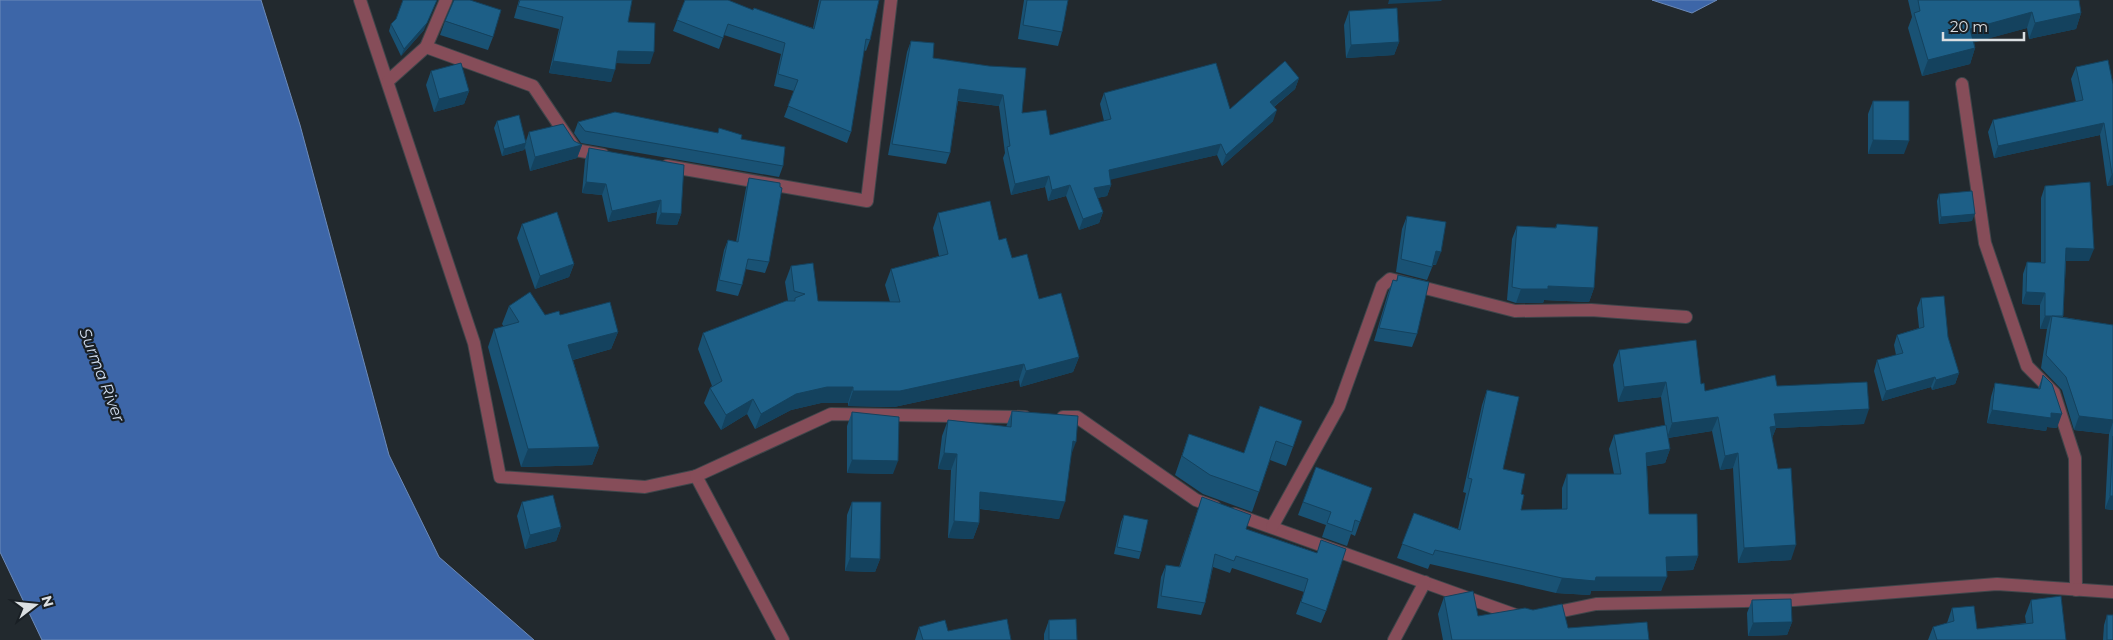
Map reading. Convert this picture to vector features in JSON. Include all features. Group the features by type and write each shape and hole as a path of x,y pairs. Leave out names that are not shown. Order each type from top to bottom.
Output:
{"street":[{"path":"360,0 474,343 500,477 644,487 696,476 831,414 1077,417 1196,500 1525,619 1596,604 1794,600 1997,584 2113,592"},
{"path":"388,81 426,48 446,0"},
{"path":"656,164 867,201 891,0"},
{"path":"426,48 533,86 576,150 612,156"},
{"path":"1962,84 1985,243 2027,366 2054,393 2076,458 2076,590"},
{"path":"1272,527 1340,406 1382,286 1390,279 1515,311 1591,310 1686,317"},
{"path":"696,476 783,640"},
{"path":"1394,640 1425,582"}],"water":[{"name":"Surma River","path":"0,0 261,0 300,125 389,455 439,557 534,640 42,640 0,552"},
{"path":"1652,0 1717,0 1692,13"}],"building":[{"path":"403,0 437,0 427,23 404,49 391,24 396,19"},
{"path":"454,0 470,0 501,10 493,37 445,21"},
{"path":"520,0 632,0 628,22 655,23 654,52 618,51 615,70 553,61 563,17 518,6"},
{"path":"685,0 728,0 814,29 821,0 879,0 870,40 866,39 851,132 788,106 798,80 778,74 785,43 728,24 723,38 677,20"},
{"path":"1027,0 1068,0 1062,32 1023,25"},
{"path":"1918,0 2079,0 2081,13 2035,23 2032,12 1970,29 1975,48 1928,60 1914,13 1920,11"},
{"path":"1397,8 1399,42 1351,45 1349,11"},
{"path":"911,41 934,43 933,58 989,66 1026,68 1022,113 1046,110 1050,135 1111,119 1104,93 1216,63 1230,109 1285,61 1299,78 1270,102 1277,110 1226,155 1221,144 1109,170 1111,185 1094,188 1103,212 1083,219 1070,185 1052,190 1049,176 1015,184 1007,147 1010,146 1003,95 959,89 950,153 892,144"},
{"path":"2108,60 2113,84 2113,174 2104,123 1998,146 1993,120 2083,100 2076,67"},
{"path":"461,63 469,91 439,99 431,71"},
{"path":"1873,101 1909,101 1909,141 1873,140"},
{"path":"615,112 718,133 719,128 742,135 741,139 785,147 783,166 585,131 578,122"},
{"path":"519,115 526,143 504,149 497,121"},
{"path":"563,124 574,141 582,145 535,157 529,132"},
{"path":"589,148 684,165 681,214 661,213 661,200 612,211 606,184 586,182"},
{"path":"749,178 780,183 782,188 769,262 748,259 742,285 719,280 728,240 738,242"},
{"path":"2090,182 2094,249 2066,248 2063,316 2045,316 2045,293 2026,292 2027,262 2045,263 2045,186"},
{"path":"1972,191 1975,214 1941,217 1939,194"},
{"path":"990,201 999,240 1006,238 1012,258 1027,254 1039,299 1061,293 1079,357 1026,371 1024,364 900,391 853,391 853,387 827,387 796,394 761,414 753,399 726,415 710,388 722,381 703,333 786,301 795,301 795,298 805,294 794,291 791,266 813,263 818,301 900,302 891,269 948,254 938,213"},
{"path":"557,212 574,264 540,276 522,224"},
{"path":"1407,216 1446,222 1441,252 1436,251 1432,267 1401,259"},
{"path":"1557,224 1598,227 1594,288 1548,286 1548,289 1521,289 1512,287 1517,226 1556,228"},
{"path":"1398,275 1429,282 1417,334 1379,328 1393,280 1397,281"},
{"path":"530,292 545,315 559,311 560,315 610,302 618,332 568,345 599,447 528,449 494,329 519,322 509,306"},
{"path":"1944,296 1948,337 1959,373 1936,380 1935,377 1886,391 1877,360 1903,353 1897,335 1924,327 1921,298"},
{"path":"2052,316 2113,325 2113,420 2079,416 2066,377 2046,355"},
{"path":"1696,340 1701,384 1704,383 1705,391 1775,375 1777,386 1867,382 1869,409 1774,414 1776,426 1770,427 1778,469 1791,468 1796,545 1744,548 1738,453 1725,456 1718,417 1672,423 1666,382 1624,387 1619,350"},
{"path":"2043,375 2052,384 2062,414 2051,413 2051,418 1992,410 1995,383 2040,389"},
{"path":"1487,390 1519,397 1503,469 1525,474 1521,494 1524,495 1521,510 1567,509 1567,474 1621,474 1614,435 1666,425 1670,449 1646,453 1649,514 1697,514 1698,556 1666,557 1667,577 1596,577 1595,581 1562,578 1435,550 1433,555 1402,544 1414,513 1460,530 1472,479 1468,478"},
{"path":"1260,406 1302,421 1293,447 1276,441 1259,492 1210,475 1182,456 1189,434 1244,453"},
{"path":"1012,411 1078,416 1076,442 1073,441 1065,502 980,492 979,523 954,521 957,454 944,453 948,420 1011,427"},
{"path":"852,412 899,417 898,461 852,460"},
{"path":"2113,436 2113,496 2110,496"},
{"path":"1316,467 1372,488 1360,522 1355,520 1352,532 1327,523 1331,512 1303,502"},
{"path":"553,495 561,527 530,535 522,502"},
{"path":"1202,497 1251,515 1246,529 1317,553 1321,540 1346,549 1326,611 1301,602 1308,579 1236,556 1234,561 1215,554 1205,603 1161,596 1166,565 1180,567"},
{"path":"852,502 881,502 880,559 850,558"},
{"path":"1124,515 1148,520 1141,552 1117,547"},
{"path":"1473,591 1478,616 1525,608 1533,610 1562,604 1568,628 1647,622 1649,640 1452,640 1444,597"},
{"path":"2061,596 2066,640 1937,640 1933,627 1954,621 1952,608 1974,606 1977,629 2033,623 2031,600"},
{"path":"1791,599 1792,622 1753,623 1752,600"},
{"path":"2107,615 2113,615 2113,640 2107,640"},
{"path":"1007,619 1011,640 923,640 919,627 945,620 948,631"},
{"path":"1076,619 1077,640 1049,640 1049,620"}]}
